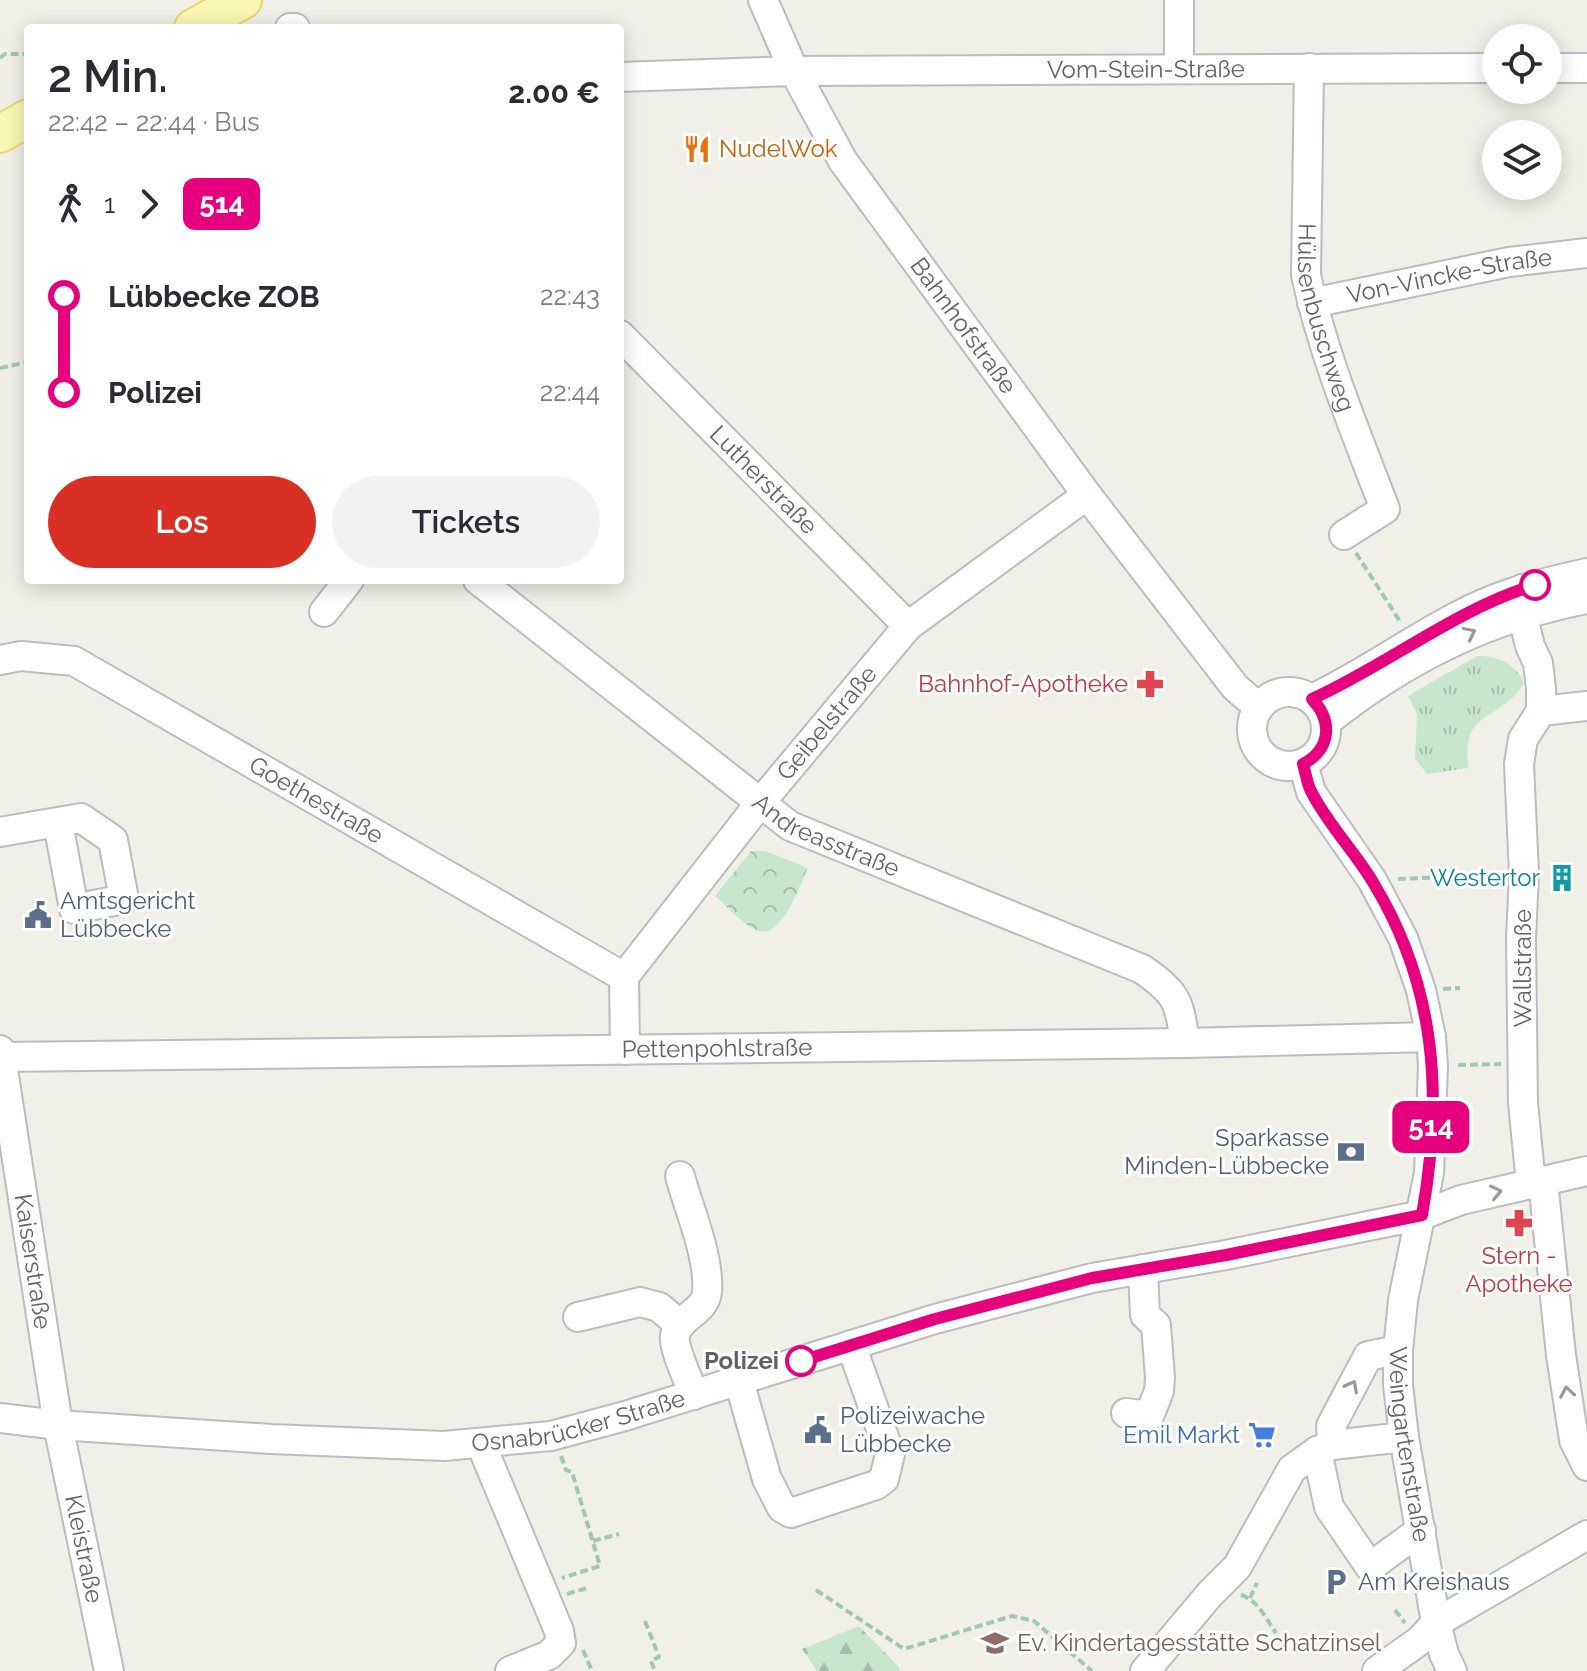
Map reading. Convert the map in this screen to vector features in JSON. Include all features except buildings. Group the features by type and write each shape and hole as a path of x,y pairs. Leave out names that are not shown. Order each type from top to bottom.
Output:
{"main road":[{"path":"200,24 243,0"},
{"path":"0,134 24,120"}],"street":[{"name":"Bahnhofstraße","path":"763,0 794,71 843,161 1087,495 1235,687 1258,707"},
{"path":"1179,0 1179,68"},
{"name":"Hülsenbuschweg","path":"1309,68 1306,275 1345,405 1385,509 1344,535"},
{"name":"Vom-Stein-Straße","path":"794,71 1482,68"},
{"path":"1562,68 1587,68"},
{"path":"624,77 794,71"},
{"name":"Von-Vincke-Straße","path":"1312,303 1509,262 1587,253"},
{"name":"Lutherstraße","path":"624,339 908,626"},
{"name":"Geibelstraße","path":"624,977 760,803 908,626 1087,495"},
{"path":"1319,710 1377,684 1481,628 1522,601 1587,573"},
{"path":"324,612 346,584"},
{"name":"Andreasstraße","path":"483,584 790,826 1142,969 1168,987 1180,1011 1185,1043"},
{"path":"1319,710 1338,687 1459,615 1522,601 1587,599"},
{"path":"1522,601 1530,646 1538,663 1541,711 1587,706"},
{"name":"Goethestraße","path":"0,660 21,656 74,661 624,977"},
{"path":"1278,693 1302,693 1319,710 1325,743 1312,759 1285,767 1258,750 1251,729 1258,707 1278,693"},
{"name":"Wallstraße","path":"1541,711 1523,739 1519,764 1524,874 1521,938 1523,1103 1574,1440 1587,1466"},
{"path":"1303,764 1311,792 1372,880 1411,958 1431,1037 1433,1066 1429,1173 1422,1215"},
{"path":"0,832 58,823"},
{"path":"624,977 625,1050"},
{"name":"Pettenpohlstraße","path":"1,1054 625,1050 1431,1037"},
{"name":"Kaiserstraße","path":"1,1054 58,1425"},
{"name":"Osnabrücker Straße","path":"0,1418 58,1425 271,1439 444,1446 556,1434 694,1395 935,1319 1092,1278 1422,1215 1461,1200 1587,1171"},
{"path":"680,1176 707,1273 706,1296 695,1313 679,1324 674,1339 694,1395"},
{"name":"Weingartenstraße","path":"1422,1215 1403,1300 1398,1385 1436,1623 1452,1671"},
{"path":"1126,1413 1149,1416 1159,1391 1156,1325 1145,1315 1143,1269"},
{"path":"578,1317 640,1302 659,1307 679,1324"},
{"path":"739,1381 767,1479 782,1508 791,1513 876,1485 884,1479 890,1454 851,1345"},
{"path":"1398,1350 1368,1356 1331,1426 1324,1448 1329,1507 1370,1567 1421,1530"},
{"name":"Kleistraße","path":"58,1425 109,1671"},
{"path":"1145,1671 1237,1567 1292,1469 1324,1448 1404,1437"},
{"path":"481,1444 559,1631 561,1643 549,1655 510,1671"},
{"path":"1377,1671 1419,1641 1436,1623 1587,1535"}],"path":[{"path":"0,58 5,54 24,54"},
{"path":"0,368 24,363"},
{"path":"1344,535 1413,642"},
{"path":"1372,880 1524,874"},
{"path":"1433,1066 1523,1063"},
{"path":"556,1434 566,1470 572,1472 600,1566 558,1579 565,1595 587,1588"},
{"path":"593,1541 619,1534"},
{"path":"1250,1598 1257,1583"},
{"path":"816,1590 904,1649 1012,1616 1034,1621 1092,1671"},
{"path":"1242,1595 1250,1598 1276,1633"},
{"path":"1395,1610 1404,1622"},
{"path":"645,1621 659,1657 651,1661 655,1671"}],"green space":[{"path":"1477,656 1505,662 1516,670 1524,683 1518,692 1474,728 1468,743 1468,768 1427,774 1415,758 1417,714 1408,696"},
{"path":"751,851 765,851 808,868 788,911 773,928 764,931 744,922 715,896"},
{"path":"859,1626 900,1671 817,1671 802,1649"}],"bus line":[{"name":"514","path":"801,1361 935,1319 1092,1278 1226,1255 1422,1215 1429,1173 1433,1066 1431,1037 1421,990 1411,958 1389,909 1311,792 1303,764 1319,752 1327,733 1322,709 1312,699 1338,687 1459,615 1535,585"}],"place":[{"name":"NudelWok","path":"697,149"},
{"name":"Bahnhof-Apotheke","path":"1150,684"},
{"name":"Westertor","path":"1562,878"},
{"name":"Amtsgericht Lübbecke","path":"38,915"},
{"name":"Sparkasse Minden-Lübbecke","path":"1351,1152"},
{"name":"Stern - Apotheke","path":"1519,1223"},
{"name":"Polizei","path":"801,1361"},
{"name":"Polizeiwache Lübbecke","path":"818,1430"},
{"name":"Emil Markt","path":"1262,1435"},
{"name":"Am Kreishaus","path":"1336,1582"},
{"name":"Ev. Kindertagesstätte Schatzinsel","path":"995,1643"}]}
